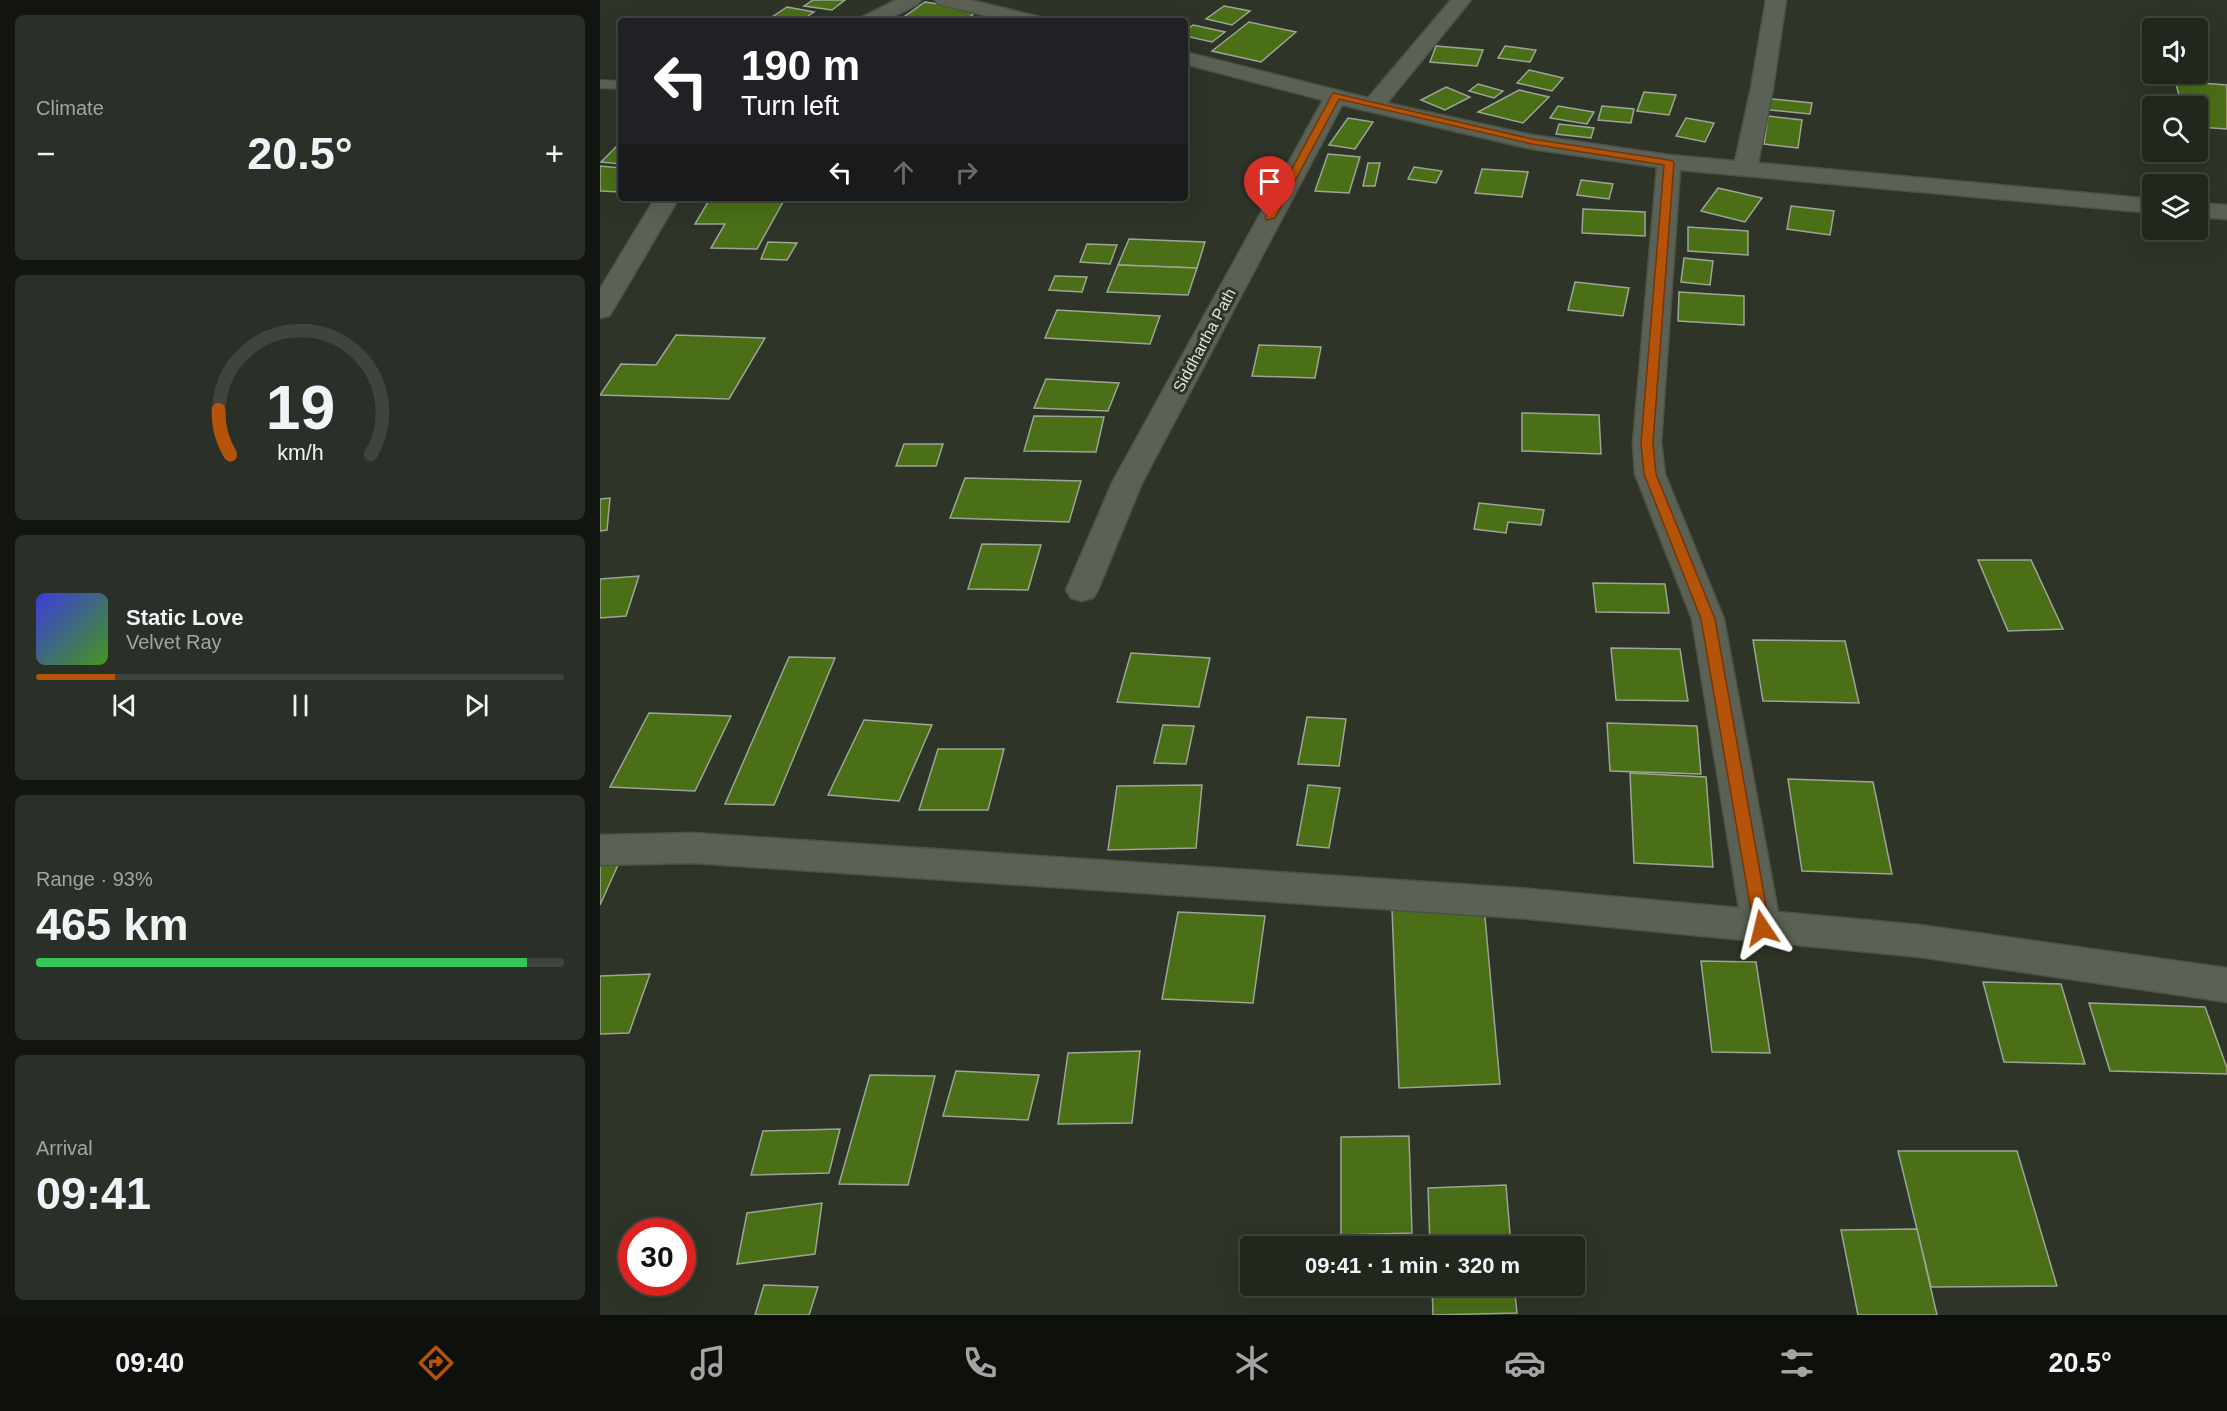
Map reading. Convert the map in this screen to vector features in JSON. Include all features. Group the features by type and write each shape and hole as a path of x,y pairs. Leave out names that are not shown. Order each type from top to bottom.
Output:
{"street":[{"path":"875,18 911,0"},
{"path":"945,0 1020,18"},
{"path":"1373,106 1461,0"},
{"path":"1745,169 1762,88 1776,0"},
{"path":"1188,59 1373,106 1532,142 1669,162 2142,205"},
{"name":"Siddhartha Path","path":"1082,590 1127,483 1336,95"},
{"path":"1669,162 1647,443 1650,474 1708,619 1762,928"},
{"path":"600,310 665,201"},
{"path":"2208,211 2227,212"},
{"path":"600,850 694,848 1518,903 1762,928 1920,941 2227,985"}],"lane":[{"path":"600,84 618,85"}],"building":[{"path":"813,0 845,0 832,10 804,6"},
{"path":"925,2 978,10 969,18 902,18"},
{"path":"1224,6 1250,11 1232,25 1206,19"},
{"path":"787,7 814,12 805,18 770,18"},
{"path":"1249,22 1296,32 1261,62 1212,51"},
{"path":"1193,25 1225,32 1212,42 1188,37 1188,29"},
{"path":"1436,46 1483,50 1477,66 1430,62"},
{"path":"1505,46 1536,50 1530,62 1498,58"},
{"path":"1529,70 1563,78 1552,91 1517,83"},
{"path":"1478,84 1503,91 1494,98 1469,91"},
{"path":"2176,84 2227,85 2227,129 2208,128 2208,96 2179,96"},
{"path":"1446,87 1470,97 1445,110 1421,100"},
{"path":"1519,90 1549,97 1523,123 1478,112"},
{"path":"1644,92 1676,95 1669,115 1637,111"},
{"path":"1763,98 1812,103 1810,114 1761,109"},
{"path":"1558,106 1594,112 1587,124 1550,118"},
{"path":"1602,106 1634,109 1631,123 1598,120"},
{"path":"1768,116 1802,120 1798,148 1764,144"},
{"path":"1348,118 1373,122 1355,149 1329,145"},
{"path":"1686,118 1714,123 1705,142 1676,136"},
{"path":"1559,124 1594,128 1591,138 1556,134"},
{"path":"618,145 618,164 601,162"},
{"path":"1328,154 1360,157 1349,193 1315,191"},
{"path":"1368,163 1380,163 1375,186 1363,186"},
{"path":"600,166 618,168 618,192 600,191"},
{"path":"1414,167 1442,171 1436,183 1408,179"},
{"path":"1482,169 1528,172 1522,197 1475,193"},
{"path":"1581,180 1613,184 1609,199 1577,195"},
{"path":"1718,188 1762,198 1745,222 1701,211"},
{"path":"708,202 783,202 757,249 711,248 725,224 695,224"},
{"path":"1791,206 1834,211 1830,235 1787,229"},
{"path":"1583,209 1645,212 1645,236 1582,233"},
{"path":"1688,227 1748,231 1748,255 1688,251"},
{"path":"1129,239 1205,242 1197,268 1118,265"},
{"path":"768,242 797,243 787,260 761,259"},
{"path":"1087,244 1117,245 1110,264 1080,262"},
{"path":"1684,258 1713,261 1710,285 1681,282"},
{"path":"1118,265 1197,268 1188,295 1107,292"},
{"path":"1055,276 1087,277 1082,292 1049,290"},
{"path":"1575,282 1629,288 1623,316 1568,310"},
{"path":"1679,292 1744,296 1744,325 1678,321"},
{"path":"1057,310 1160,316 1150,344 1045,338"},
{"path":"676,335 765,338 729,399 600,395 621,364 656,365"},
{"path":"1259,345 1321,347 1315,378 1252,376"},
{"path":"1046,379 1119,383 1108,411 1034,408"},
{"path":"1522,413 1599,415 1601,454 1522,451"},
{"path":"1034,416 1104,417 1096,452 1024,451"},
{"path":"904,444 943,444 936,466 896,466"},
{"path":"965,478 1081,481 1069,522 950,518"},
{"path":"610,498 607,530 600,531 600,499"},
{"path":"1479,503 1544,510 1541,525 1508,522 1506,533 1474,529"},
{"path":"982,544 1041,545 1028,590 968,589"},
{"path":"1978,560 2031,560 2063,629 2008,631"},
{"path":"639,576 626,616 600,618 600,579"},
{"path":"1593,583 1665,584 1669,613 1596,612"},
{"path":"1753,640 1845,641 1859,703 1763,701"},
{"path":"1611,648 1680,649 1688,701 1616,700"},
{"path":"1131,653 1210,658 1199,707 1117,702"},
{"path":"789,657 835,658 774,805 725,804"},
{"path":"649,713 731,716 695,791 610,787"},
{"path":"1307,717 1346,719 1339,766 1298,764"},
{"path":"864,720 932,725 899,801 828,795"},
{"path":"1607,723 1697,726 1701,774 1610,771"},
{"path":"1163,725 1194,726 1186,764 1154,763"},
{"path":"938,749 1004,749 988,810 919,810"},
{"path":"1630,773 1706,777 1713,867 1634,863"},
{"path":"1788,779 1873,782 1892,874 1802,871"},
{"path":"1202,785 1196,848 1108,850 1117,786"},
{"path":"1308,785 1340,788 1329,848 1297,845"},
{"path":"600,865 618,865 600,905"},
{"path":"1484,906 1500,1084 1399,1088 1392,909"},
{"path":"1178,912 1265,916 1253,1003 1162,999"},
{"path":"1701,961 1756,962 1770,1053 1712,1052"},
{"path":"650,974 629,1033 600,1034 600,976"},
{"path":"1983,982 2061,984 2085,1064 2004,1062"},
{"path":"2089,1003 2205,1007 2227,1068 2227,1074 2110,1071"},
{"path":"1140,1051 1132,1123 1058,1124 1068,1053"},
{"path":"956,1071 1039,1075 1028,1120 943,1116"},
{"path":"870,1075 935,1076 908,1185 839,1184"},
{"path":"840,1129 829,1173 751,1175 763,1131"},
{"path":"1409,1136 1412,1233 1341,1235 1341,1137"},
{"path":"1898,1151 2017,1151 2057,1286 1931,1287"},
{"path":"1506,1185 1510,1236 1430,1236 1428,1188"},
{"path":"822,1203 815,1254 737,1264 747,1213"},
{"path":"1917,1229 1937,1315 1858,1315 1841,1230"},
{"path":"764,1285 818,1287 809,1315 755,1315"},
{"path":"1432,1296 1515,1296 1517,1313 1433,1315"}],"route":[{"path":"1270,218 1336,95 1373,106 1532,142 1669,162 1647,443 1650,474 1708,619 1762,928"}]}
